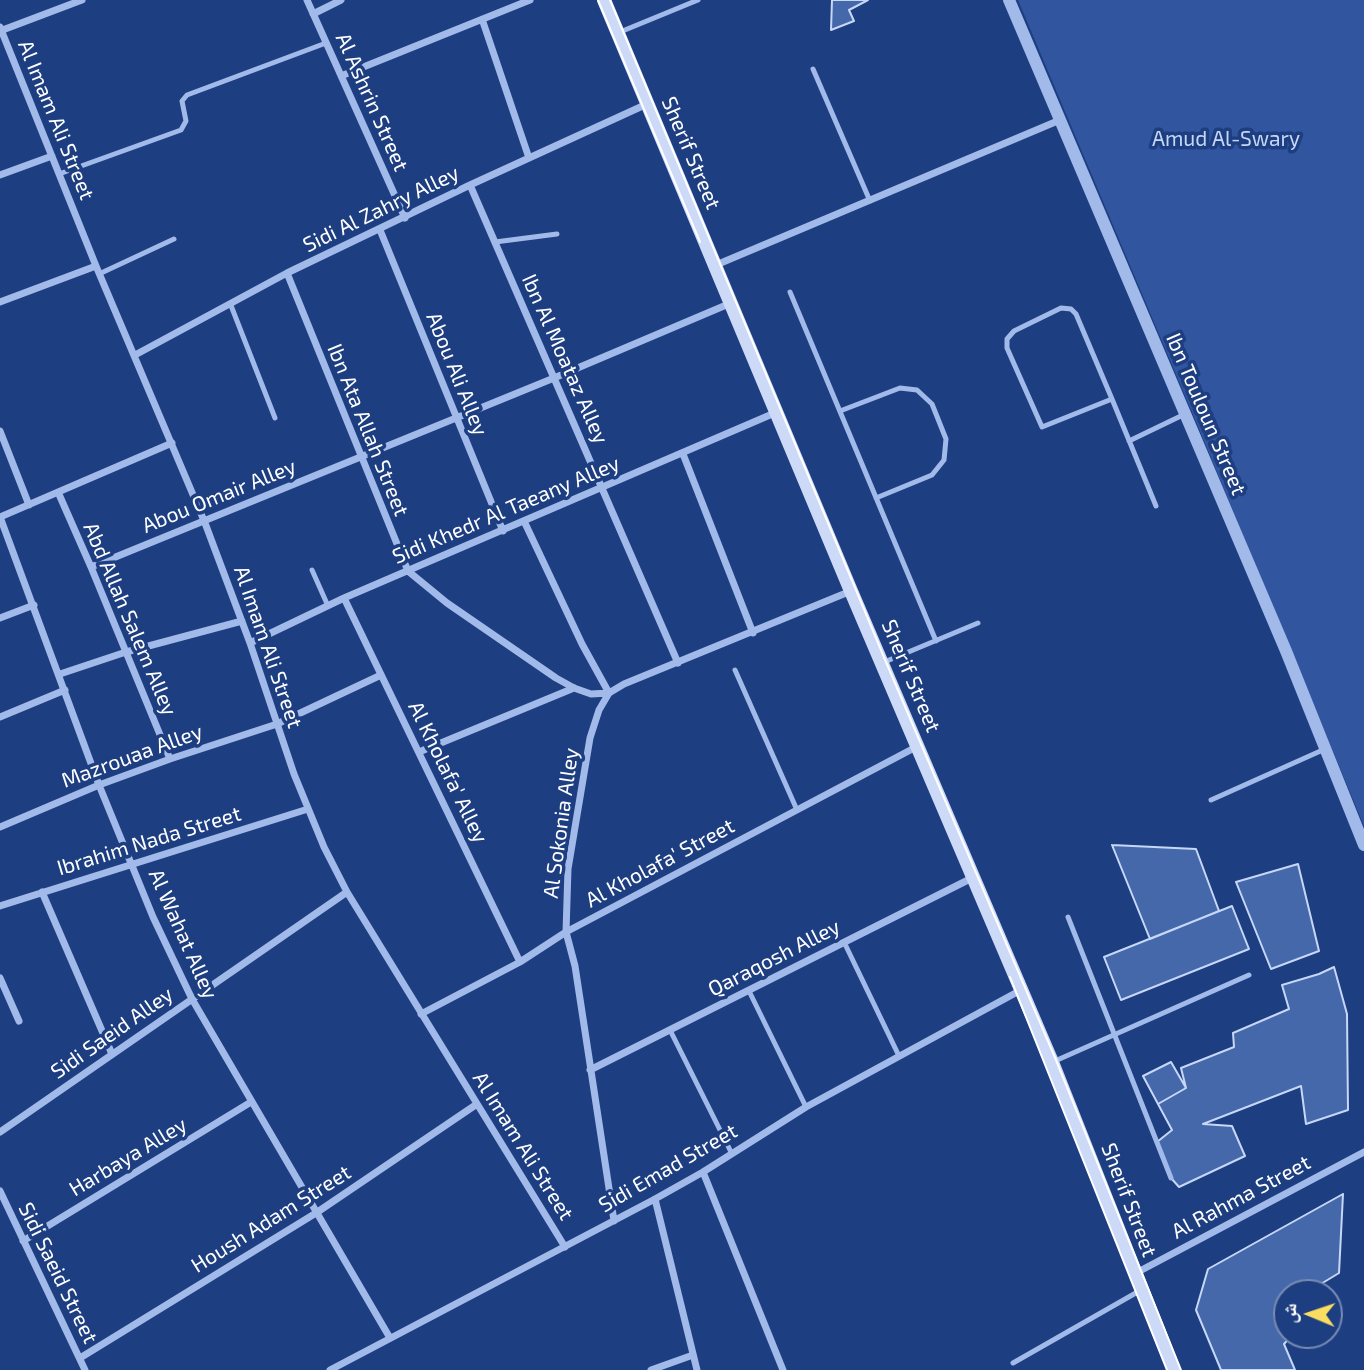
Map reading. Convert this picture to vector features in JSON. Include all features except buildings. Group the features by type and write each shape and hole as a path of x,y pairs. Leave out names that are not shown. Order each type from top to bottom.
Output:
{"main road":[{"name":"Sherif Street","path":"604,0 851,591 1052,1062 1174,1370"}],"street":[{"path":"1,30 82,0"},
{"name":"Al Ashrin Street","path":"307,0 405,218"},
{"path":"313,14 341,0"},
{"path":"341,76 530,0"},
{"name":"Ibn Touloun Street","path":"1009,0 1286,651 1364,845"},
{"path":"482,19 529,158"},
{"name":"Al Imam Ali Street","path":"1,30 99,274 205,523 308,809 347,892 565,1247"},
{"name":"Sidi Al Zahry Alley","path":"135,355 287,274 470,185 647,104"},
{"path":"716,265 1060,120"},
{"path":"0,176 52,156"},
{"name":"Ibn Al Moataz Alley","path":"470,185 678,663"},
{"name":"Abou Ali Alley","path":"380,230 503,531"},
{"path":"0,302 96,265"},
{"name":"Ibn Ata Allah Street","path":"287,274 408,571 447,603 573,688 590,694 609,694"},
{"name":"Abou Omair Alley","path":"91,567 205,523 732,303"},
{"name":"Sidi Khedr Al Taeany Alley","path":"250,643 344,598 778,412"},
{"path":"0,431 29,505"},
{"path":"0,517 172,443"},
{"path":"683,453 752,633"},
{"name":"Abd Allah Salem Alley","path":"58,492 170,759"},
{"name":"Al Wahat Alley","path":"0,517 99,785 153,917 192,999 390,1338"},
{"path":"524,522 609,694 624,684 851,591"},
{"name":"Al Kholafa' Alley","path":"344,598 520,962"},
{"path":"0,618 34,605"},
{"path":"60,674 126,652 242,621"},
{"name":"Mazrouaa Alley","path":"0,827 99,785 277,724 381,675"},
{"path":"419,752 573,688"},
{"path":"0,717 65,690"},
{"name":"Al Sokonia Alley","path":"609,694 599,710 590,738 568,869 566,932 575,966 614,1221"},
{"name":"Al Kholafa' Street","path":"421,1014 520,962 566,932 918,746"},
{"name":"Ibrahim Nada Street","path":"0,906 308,809"},
{"name":"Qaraqosh Alley","path":"590,1070 974,877"},
{"path":"42,892 112,1054"},
{"name":"Sidi Saeid Alley","path":"0,1132 347,892"},
{"path":"0,978 19,1021"},
{"name":"Sidi Emad Street","path":"330,1370 614,1221 703,1172 806,1107 1021,990"},
{"name":"Harbaya Alley","path":"23,1241 251,1102"},
{"name":"Housh Adam Street","path":"80,1358 316,1213 477,1104"},
{"name":"Al Rahma Street","path":"1135,1274 1364,1152"},
{"path":"703,1172 783,1370"},
{"name":"Sidi Saeid Street","path":"0,1191 3,1205 85,1370"},
{"path":"654,1199 697,1370"},
{"path":"651,1370 693,1355"}],"lane":[{"path":"617,33 698,0"},
{"path":"59,174 181,130 186,121 183,101 187,95 326,43"},
{"path":"813,69 870,201"},
{"path":"495,242 557,234"},
{"path":"99,274 174,239"},
{"path":"790,292 936,641"},
{"path":"230,303 275,418"},
{"path":"1112,399 1042,427 1007,348 1007,339 1014,331 1061,308 1071,309 1076,314 1112,399 1156,506"},
{"path":"840,411 900,388 917,390 932,404 946,439 944,460 932,475 876,498"},
{"path":"1129,441 1185,414"},
{"path":"312,570 328,606"},
{"path":"882,663 978,623"},
{"path":"735,670 796,810"},
{"path":"1211,800 1325,749"},
{"path":"1068,917 1171,1178"},
{"path":"844,942 899,1056"},
{"path":"1052,1062 1249,975"},
{"path":"749,991 806,1107"},
{"path":"670,1030 731,1152"},
{"path":"1013,1363 1142,1290"}],"green space":[{"name":"Amud Al-Swary","path":"1018,0 1364,0 1364,826 1202,436"}],"tram line":[{"path":"598,0 700,242"},
{"path":"610,0 886,662 1056,1060 1181,1370"},
{"path":"1010,977 1167,1370"}]}
